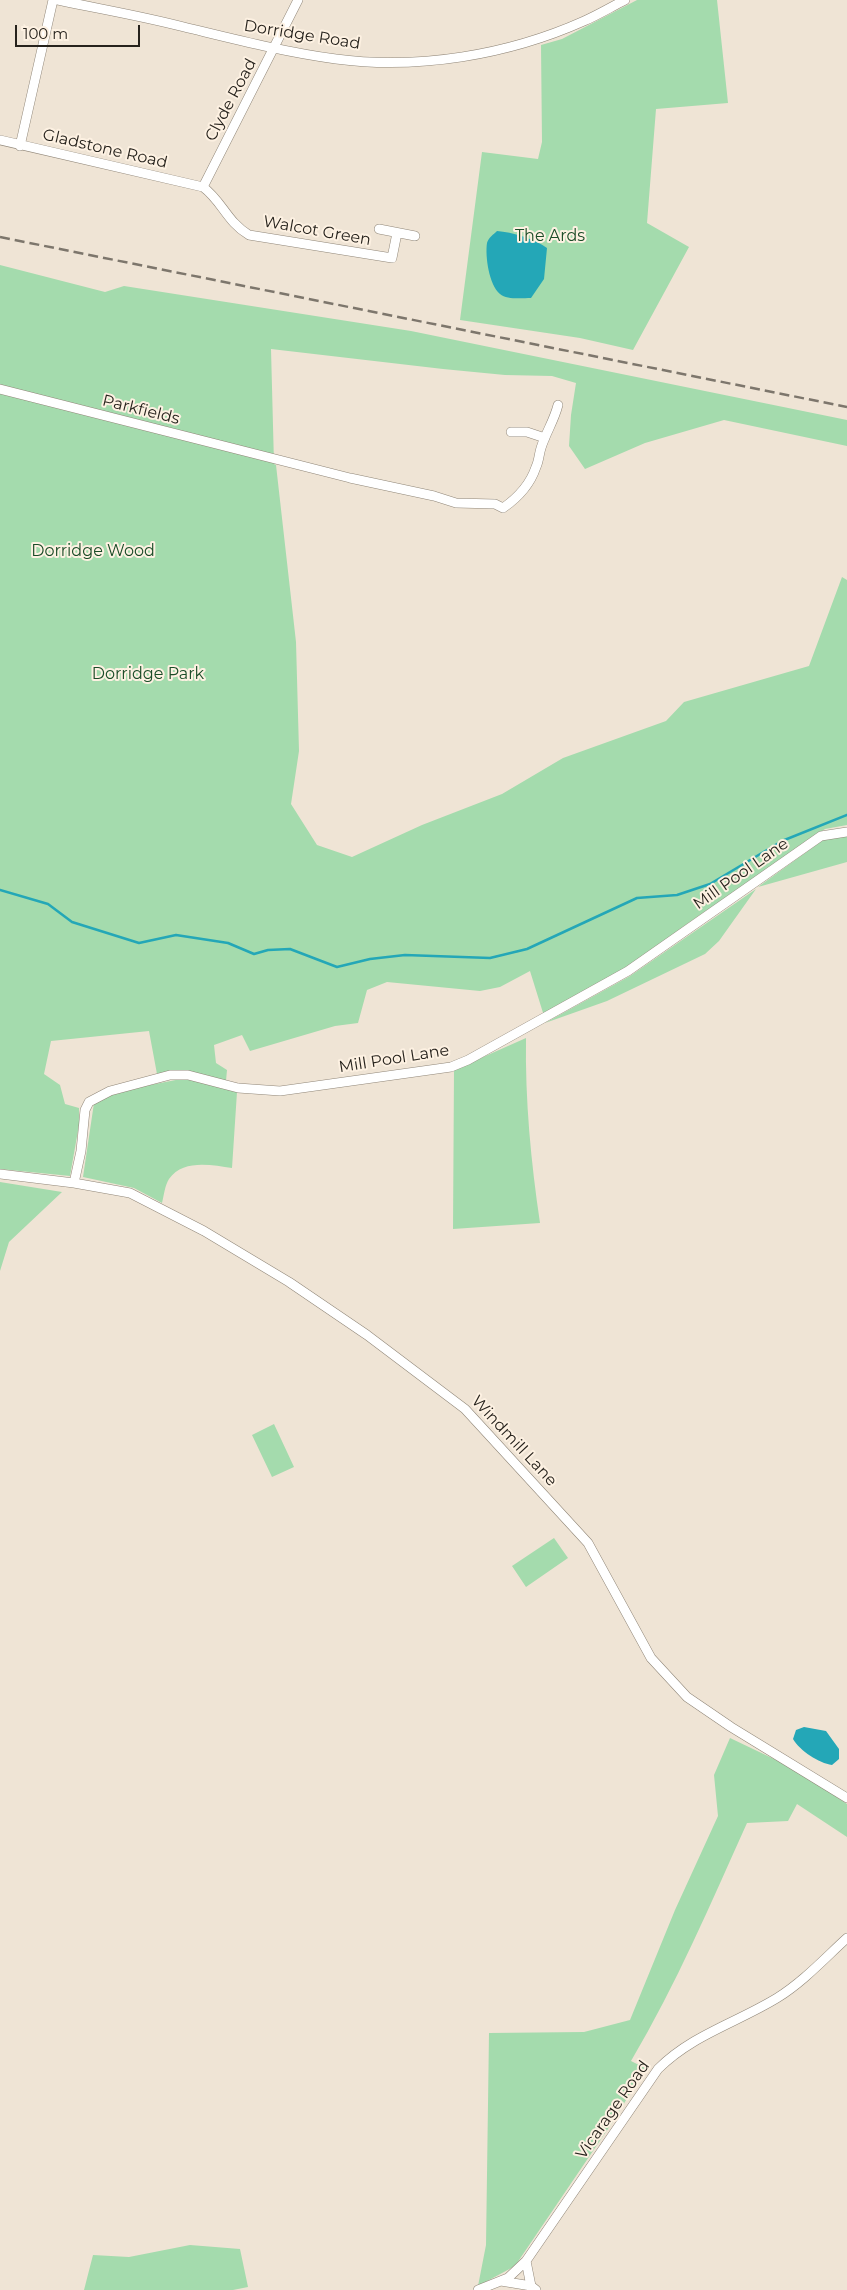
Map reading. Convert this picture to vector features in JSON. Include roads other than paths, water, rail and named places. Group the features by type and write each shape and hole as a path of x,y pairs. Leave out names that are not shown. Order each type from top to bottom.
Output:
{"street":[{"path":"20,146 54,0"},
{"name":"Dorridge Road","path":"58,0 87,3 275,49 337,59 402,62 456,58 548,36 585,21 624,0"},
{"name":"Clyde Road","path":"202,187 275,49 298,0"},
{"name":"Gladstone Road","path":"0,140 202,187"},
{"name":"Walcot Green","path":"202,187 212,194 236,228 249,235 392,258 397,232"},
{"path":"379,229 415,236"},
{"name":"Parkfields","path":"0,389 275,460 459,503 495,504 503,508 516,499 528,485 537,465 545,438 555,421 558,405"},
{"path":"511,432 527,432 545,438"},
{"name":"Mill Pool Lane","path":"74,1183 81,1151 85,1110 89,1102 100,1094 170,1075 188,1075 238,1088 280,1091 451,1067 628,971 821,836 847,832"},
{"name":"Windmill Lane","path":"0,1174 74,1183 130,1193 204,1231 289,1282 368,1335 465,1409 588,1543 651,1658 687,1697 731,1727 847,1798"},
{"name":"Vicarage Road","path":"478,2290 501,2281 526,2261 658,2069 676,2052 777,1998 847,1938"},
{"path":"501,2281 534,2288 526,2261"}],"water":[{"path":"497,231 523,236 547,248 544,279 531,298 507,297 496,290 487,262 487,243"},
{"path":"804,1727 826,1731 839,1749 839,1759 832,1765 827,1764 810,1756 800,1748 793,1739 796,1730"}],"waterway":[{"path":"0,890 48,904 72,922 139,943 176,935 228,943 254,954 268,950 290,949 337,967 370,959 405,955 490,958 527,949 637,898 677,895 710,884 782,841 847,815"}],"railway":[{"path":"0,237 847,407"}],"park label":[{"name":"The Ards","path":"550,236"},
{"name":"Dorridge Wood","path":"93,551"},
{"name":"Dorridge Park","path":"148,674"}]}
